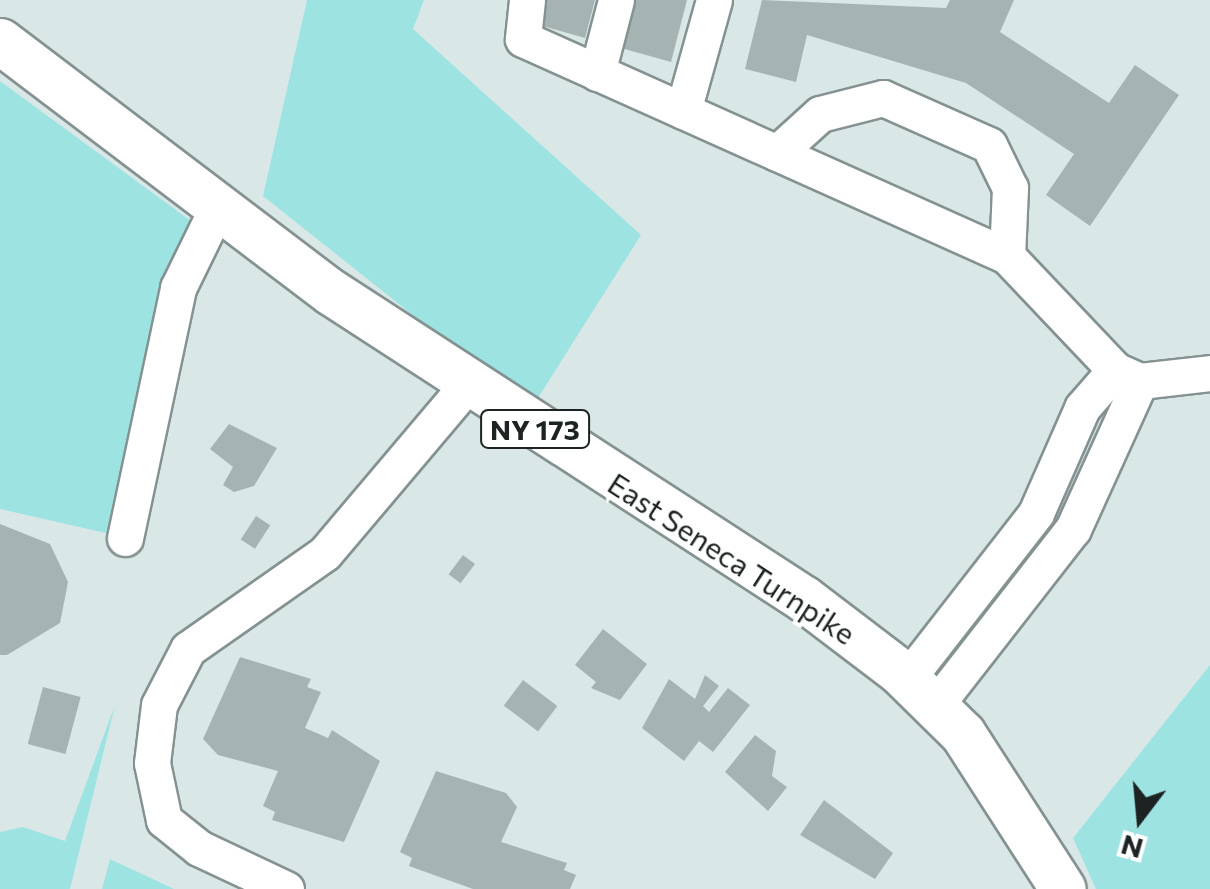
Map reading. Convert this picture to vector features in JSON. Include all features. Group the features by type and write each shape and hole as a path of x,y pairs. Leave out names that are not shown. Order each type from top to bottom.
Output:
{"main road":[{"name":"East Seneca Turnpike","path":"0,42 466,386 802,598 921,693 1030,826 1064,889"}],"lane":[{"path":"527,0 523,40 1007,256 1127,375"},
{"path":"597,73 616,0"},
{"path":"684,111 714,0"},
{"path":"777,153 820,114 883,98 989,145 1010,188 1007,256"},
{"path":"126,538 178,288 218,206"},
{"path":"921,693 1015,541 1082,408 1127,375 1210,373"},
{"path":"921,693 1045,565 1073,529 1127,375"},
{"path":"286,889 198,848 164,820 152,764 159,704 188,649 324,553 466,386"},
{"path":"1015,541 1045,565"}],"shaded area":[{"path":"307,0 424,0 413,29 641,235 531,409 263,196"},
{"path":"0,81 195,224 119,536 0,509"},
{"path":"1210,665 1210,889 1096,889 1073,838"},
{"path":"115,705 70,889 0,889 0,832 23,827 65,841"},
{"path":"110,859 174,889 102,889"}],"building":[{"path":"538,0 595,0 585,38 532,23"},
{"path":"634,0 687,0 671,62 621,48"},
{"path":"762,0 946,8 950,0 1014,0 1000,32 1109,103 1135,65 1179,95 1090,226 1046,195 1074,154 966,83 807,35 796,82 745,69"},
{"path":"229,424 277,448 254,486 234,492 223,485 233,467 210,449"},
{"path":"256,516 270,525 255,549 241,539"},
{"path":"0,524 50,544 68,582 60,623 7,655 0,655"},
{"path":"463,555 475,564 461,583 449,574"},
{"path":"603,629 647,664 620,700 591,688 596,682 575,665"},
{"path":"240,657 311,679 307,687 321,692 305,728 328,738 332,730 380,761 344,842 272,820 275,812 263,806 278,771 218,755 203,739"},
{"path":"705,675 719,686 703,706 709,712 728,688 750,705 713,752 699,741 684,761 642,728 669,679 695,699"},
{"path":"523,680 557,706 538,731 504,706"},
{"path":"43,687 81,697 65,754 28,744"},
{"path":"755,735 776,751 772,776 787,787 768,811 725,772"},
{"path":"436,771 506,793 517,807 501,842 567,863 564,870 576,875 570,889 473,889 409,866 412,858 400,852"},
{"path":"824,800 893,853 875,879 800,835"}]}
